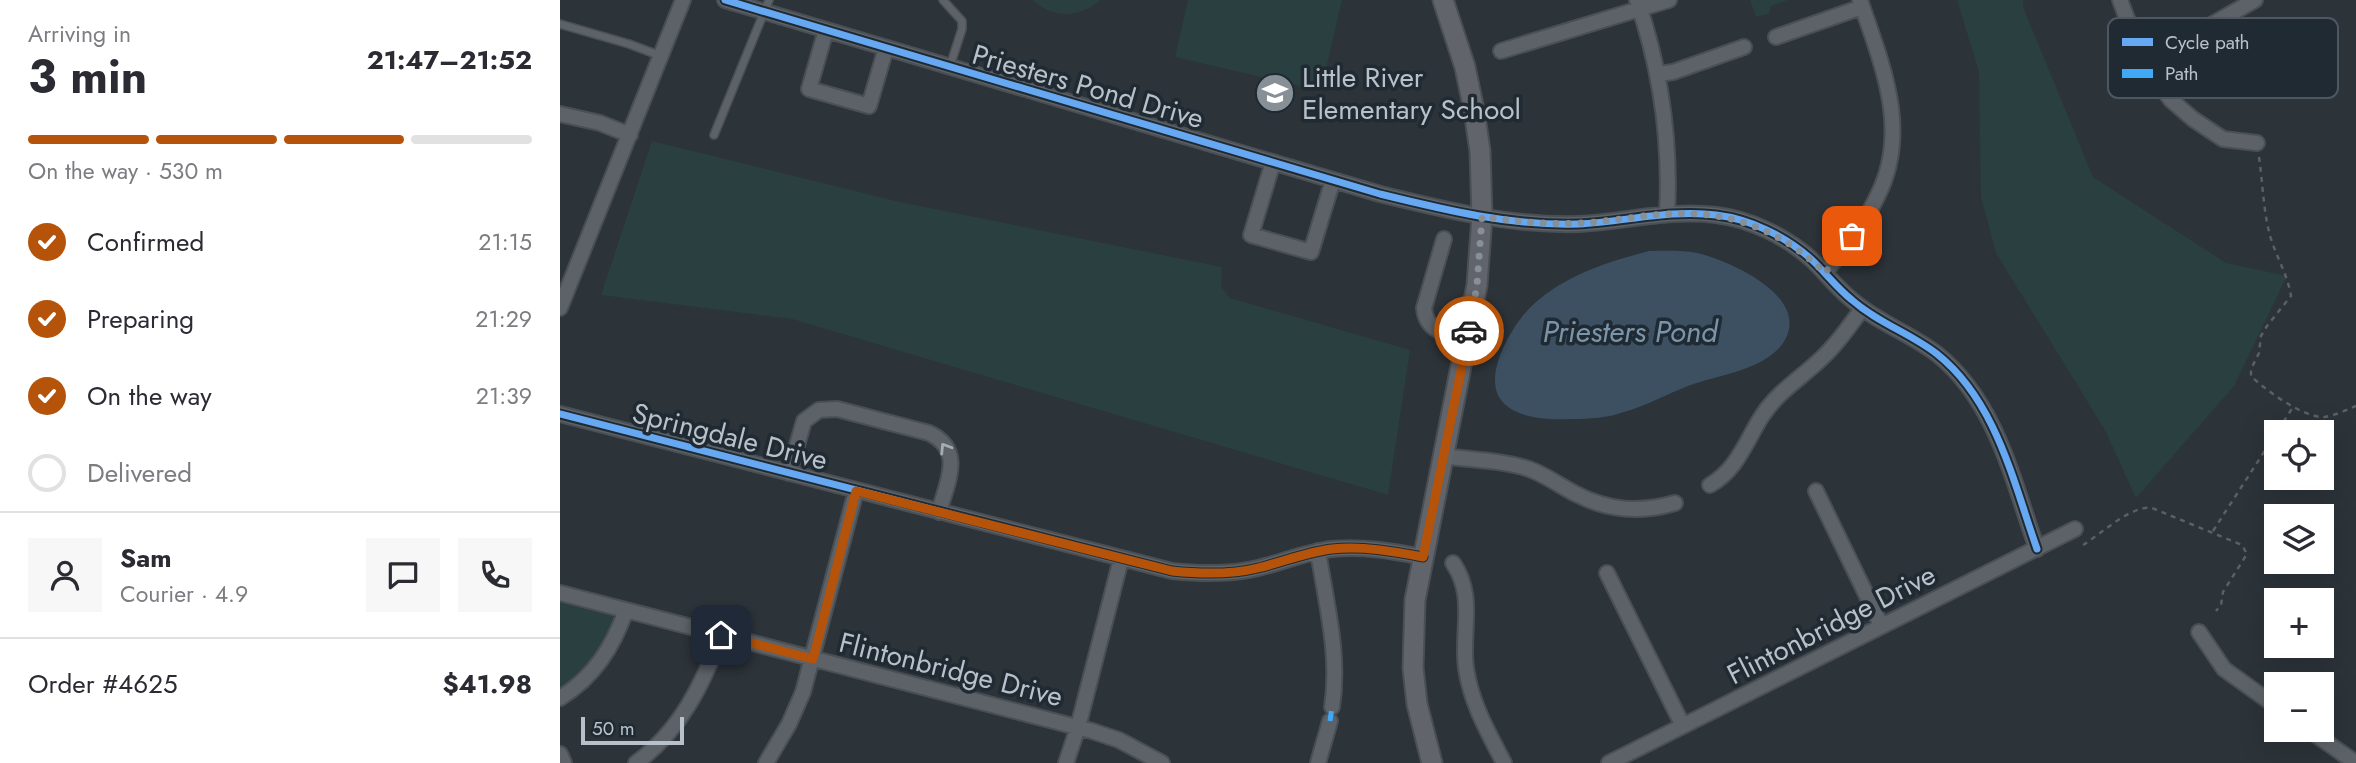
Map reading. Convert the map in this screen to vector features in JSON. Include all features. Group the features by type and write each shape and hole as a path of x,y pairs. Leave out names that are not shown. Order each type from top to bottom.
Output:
{"street":[{"path":"560,308 683,0"},
{"name":"Priesters Pond Drive","path":"726,0 766,6 826,30 1333,180 1440,209 1482,217"},
{"path":"1432,763 1419,715 1413,668 1415,600 1477,285 1482,217 1480,151 1474,110 1465,67 1443,0"},
{"path":"1500,51 1639,5 1670,0"},
{"path":"2120,0 2127,18"},
{"path":"2223,18 2255,0"},
{"path":"1776,37 1861,4 1889,86 1893,110 1891,156 1878,197 1825,273"},
{"path":"1639,5 1658,75 1668,148 1667,214"},
{"path":"826,30 809,89 869,106 886,48"},
{"path":"1658,75 1744,47"},
{"path":"2170,98 2193,119 2223,139 2257,144"},
{"path":"560,114 600,123 630,135"},
{"path":"1273,162 1251,234 1299,249 1311,252 1333,180"},
{"path":"1482,217 1533,223 1577,224 1667,214 1718,215 1743,221 1789,242 1862,309 1936,353 1970,387 1995,431 2037,549"},
{"path":"1444,239 1424,308 1425,318 1437,331 1467,340"},
{"path":"1710,485 1735,465 1776,398 1792,381 1822,358 1862,309"},
{"path":"789,473 800,431 804,421 812,414 827,408 864,416 929,433 946,446 951,465 939,512"},
{"name":"Springdale Drive","path":"560,414 1172,571 1231,573 1318,551 1355,548 1381,549 1423,557"},
{"path":"1443,456 1525,468 1543,474 1586,499 1627,510 1653,509 1675,503"},
{"path":"766,763 789,724 813,659 856,491"},
{"path":"1816,491 1881,625"},
{"name":"Flintonbridge Drive","path":"1609,763 2076,529"},
{"path":"1318,551 1334,646 1335,671 1331,714 1318,763"},
{"path":"1066,763 1078,727 1121,559"},
{"path":"1453,563 1465,586 1465,647 1471,692 1504,763"},
{"path":"1607,573 1683,726"},
{"name":"Flintonbridge Drive","path":"560,593 1078,727 1119,740 1163,763"},
{"path":"560,698 596,668 618,632 625,610"},
{"path":"2199,632 2224,669 2264,697"},
{"path":"636,763 664,738 681,718 709,668 721,635"},
{"path":"2326,742 2356,763"},
{"path":"560,754 564,763"}],"lane":[{"path":"943,0 962,21 950,67"},
{"path":"714,135 766,6"},
{"path":"560,24 629,44 662,57"}],"path":[{"path":"2257,144 2270,237 2291,296 2261,336 2259,354 2251,369 2251,376 2292,407 2318,416 2327,417 2356,406"},
{"path":"2213,532 2292,407"},
{"path":"2083,545 2143,506 2242,545 2247,554 2223,592 2221,606 2216,611"}],"green space":[{"path":"1033,0 1100,0 1084,10 1066,14 1049,11"},
{"path":"1188,0 1342,0 1321,91 1175,57"},
{"path":"1750,0 1788,0 1771,6 1769,14 1756,17"},
{"path":"1957,0 2023,0 2023,7 2093,177 2226,263 2287,276 2234,386 2136,498 2105,430 1996,253 1981,197 1979,72"},
{"path":"652,141 900,202 1222,267 1221,287 1230,298 1410,350 1388,495 792,319 601,295"},
{"path":"560,594 625,611 618,632 560,697"}],"water":[{"name":"Priesters Pond","path":"1649,251 1685,251 1712,257 1766,285 1780,299 1788,314 1789,330 1780,347 1761,362 1749,367 1688,386 1640,407 1611,416 1585,419 1532,417 1505,404 1495,386 1495,374 1511,333 1527,311 1547,293 1574,277 1604,264"}],"marked path":[{"path":"1330,721 1332,707"}],"cycle path":[{"path":"725,0 1380,194 1429,206 1503,220 1553,224 1699,214 1729,217 1754,225 1801,251 1862,308 1927,347 1957,373 1988,418 2000,444 2037,549"},
{"path":"560,414 1172,571 1237,572 1313,552 1344,548 1423,557"}],"way so far":[{"path":"1469,331 1482,243 1482,217 1533,223 1577,224 1667,214 1718,215 1743,221 1789,242 1825,273 1852,236"}],"place":[{"name":"Little River Elementary School","path":"1275,93"}],"route":[{"path":"721,635 813,659 856,491 1172,571 1231,573 1318,551 1355,548 1381,549 1423,557 1469,331"}]}
